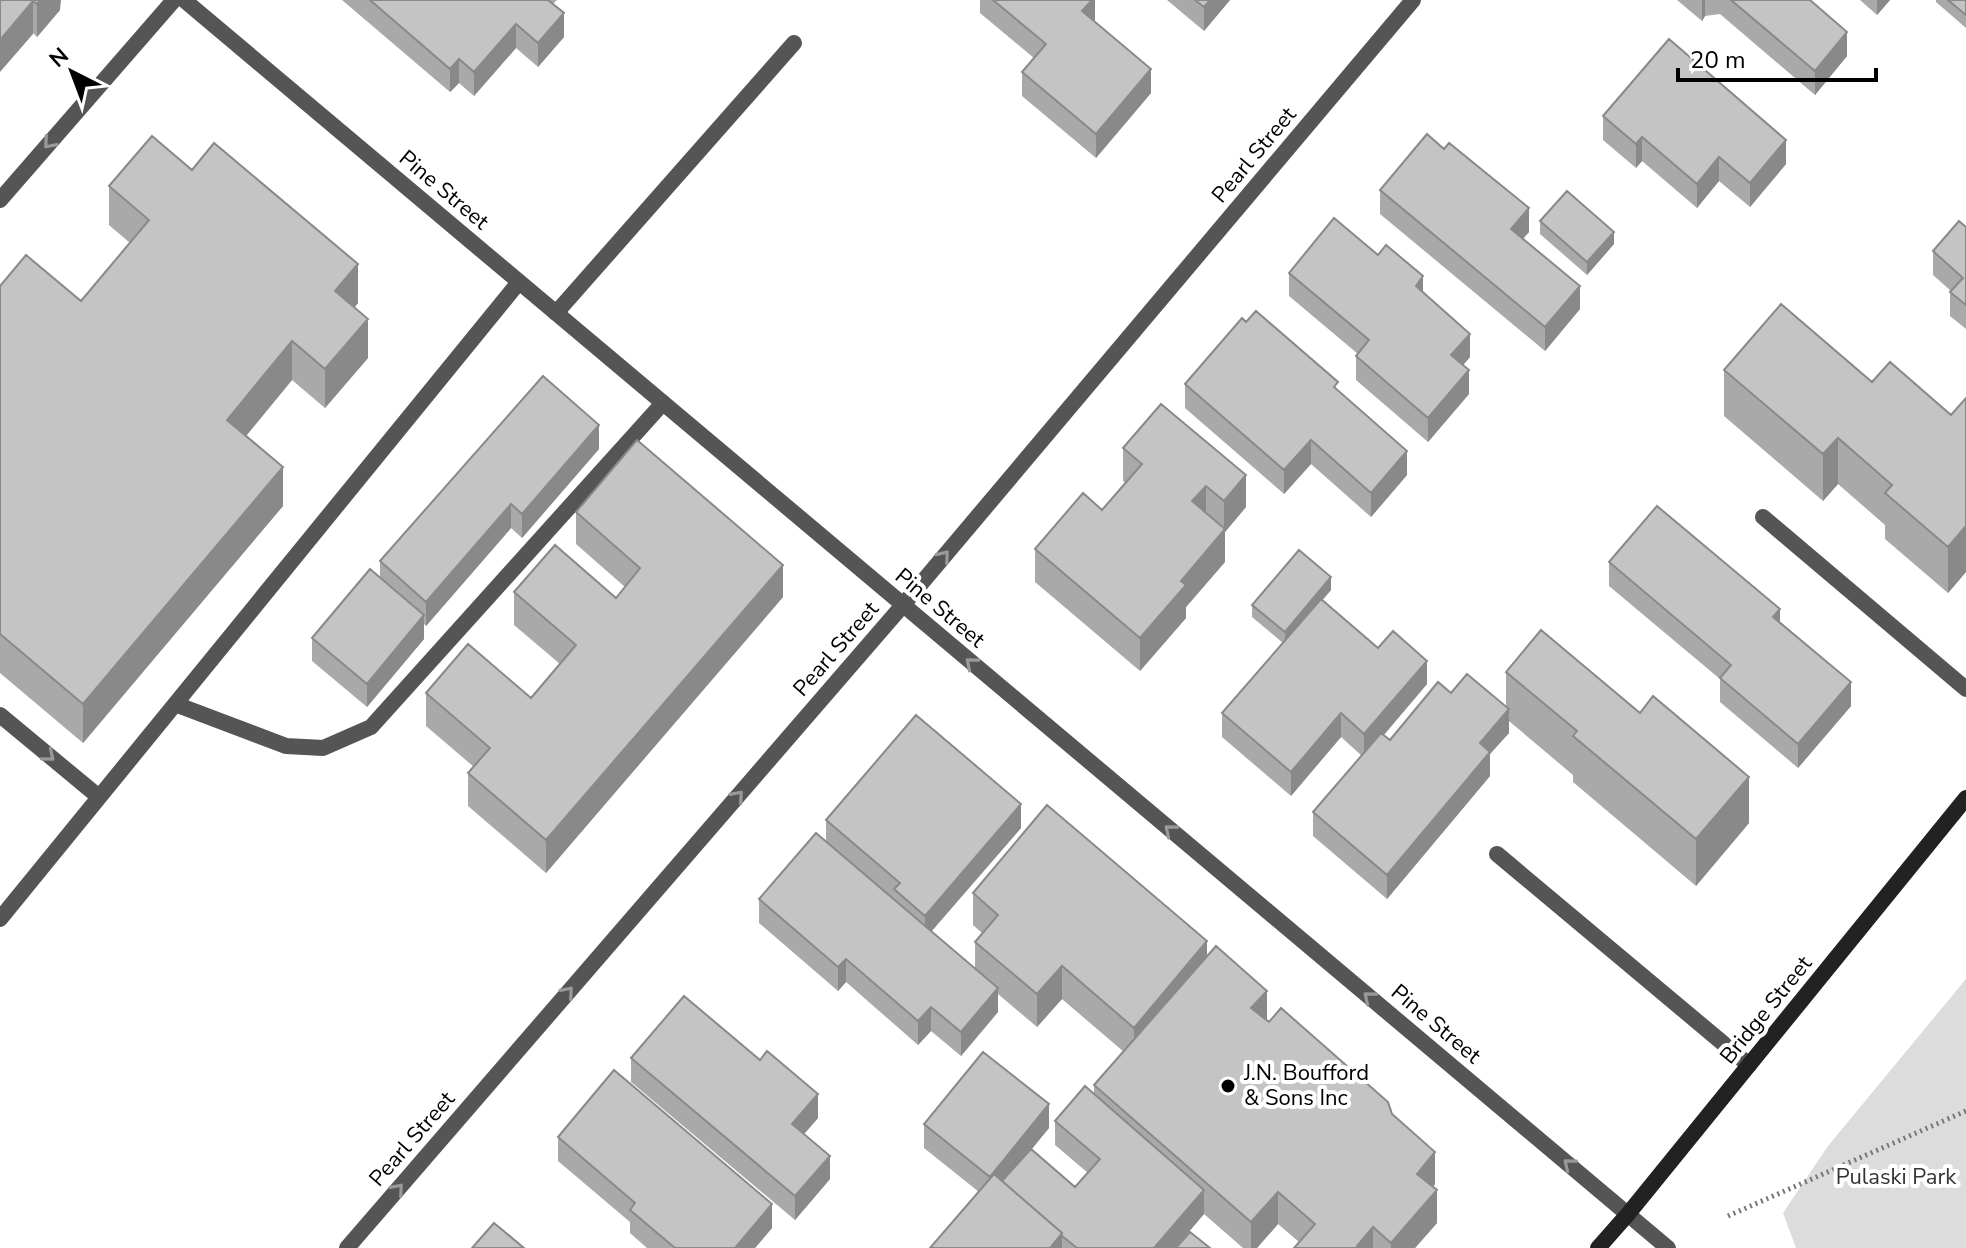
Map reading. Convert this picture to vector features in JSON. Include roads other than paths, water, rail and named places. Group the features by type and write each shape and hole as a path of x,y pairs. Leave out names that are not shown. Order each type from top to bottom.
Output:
{"main road":[{"name":"Bridge Street","path":"1598,1248 1966,798"}],"street":[{"path":"0,200 174,0"},
{"name":"Pine Street","path":"184,0 1668,1248"},
{"name":"Pearl Street","path":"347,1248 903,605 1413,0"},
{"path":"556,313 794,43"},
{"path":"0,919 519,282"},
{"path":"175,704 286,746 323,748 371,727 663,403"},
{"path":"1763,517 1966,689"},
{"path":"0,715 99,797"},
{"path":"1497,854 1749,1065"}],"place":[{"name":"J.N. Boufford & Sons Inc","path":"1228,1086"}],"park label":[{"name":"Pulaski Park","path":"1896,1177"}]}
